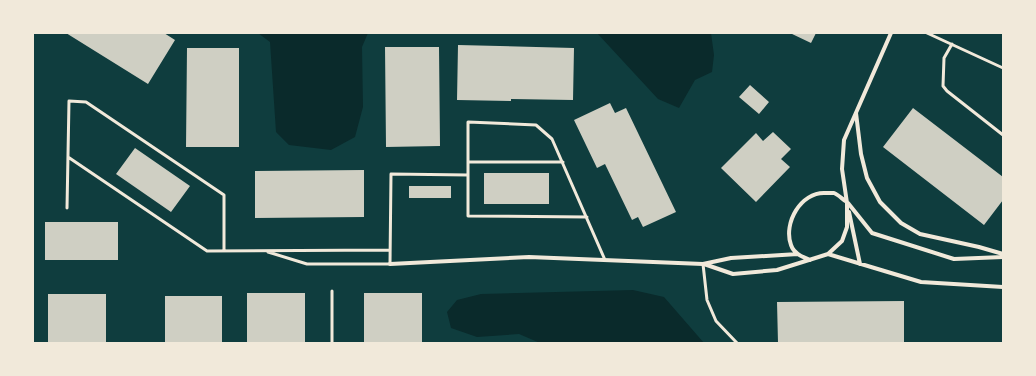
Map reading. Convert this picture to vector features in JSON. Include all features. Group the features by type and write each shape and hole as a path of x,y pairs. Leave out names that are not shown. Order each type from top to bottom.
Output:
{"street":[{"path":"860,264 847,202 842,169 844,140 891,33"},
{"path":"856,113 861,154 867,178 880,202 901,223 920,234 1003,254"},
{"path":"810,260 798,254 791,245 789,232 792,218 803,201 818,193 834,193 847,202 872,233 954,259 1003,257"},
{"path":"703,264 733,274 777,270 828,254 842,240 847,227 847,202"},
{"path":"390,264 529,257 703,264 732,258 798,254"},
{"path":"828,254 922,282 1003,287"}],"lane":[{"path":"927,33 1003,68"},
{"path":"952,44 944,58 943,86 947,91 1003,135"},
{"path":"67,208 68,102 86,102 224,195 224,251"},
{"path":"587,217 468,216 468,122 536,125 552,139 563,162 606,260"},
{"path":"68,157 207,251 390,250"},
{"path":"468,162 563,162"},
{"path":"264,251 307,264 390,264 391,174 468,175"},
{"path":"703,264 707,300 716,321 738,343"},
{"path":"332,290 332,343"}],"water":[{"path":"258,33 368,33 362,47 363,107 355,137 331,150 289,145 276,132 270,42"},
{"path":"597,33 711,33 714,55 712,72 695,80 679,108 658,99"},
{"path":"633,290 664,297 704,343 540,343 519,334 477,337 451,328 447,312 457,300 481,294"}],"building":[{"path":"66,33 164,33 175,40 148,84"},
{"path":"790,33 816,33 811,43"},
{"path":"458,45 574,48 573,100 457,100"},
{"path":"385,47 439,47 440,146 386,147"},
{"path":"187,48 239,48 239,147 186,147"},
{"path":"750,85 769,102 759,114 739,97"},
{"path":"610,103 615,113 626,108 676,212 643,227 638,217 632,220 605,164 597,168 574,120"},
{"path":"913,108 1003,177 1003,200 984,225 883,147"},
{"path":"773,132 791,149 781,159 790,167 756,202 721,168 756,133 763,141"},
{"path":"135,148 190,186 171,212 116,174"},
{"path":"364,170 364,217 255,218 255,171"},
{"path":"484,173 549,173 549,204 484,204"},
{"path":"409,186 451,186 451,198 409,198"},
{"path":"45,222 118,222 118,260 45,260"},
{"path":"247,293 305,293 305,343 247,343"},
{"path":"364,293 422,293 422,343 364,343"},
{"path":"48,294 106,294 106,343 48,343"},
{"path":"165,296 222,296 222,343 165,343"},
{"path":"904,301 904,343 778,343 777,302"}]}
